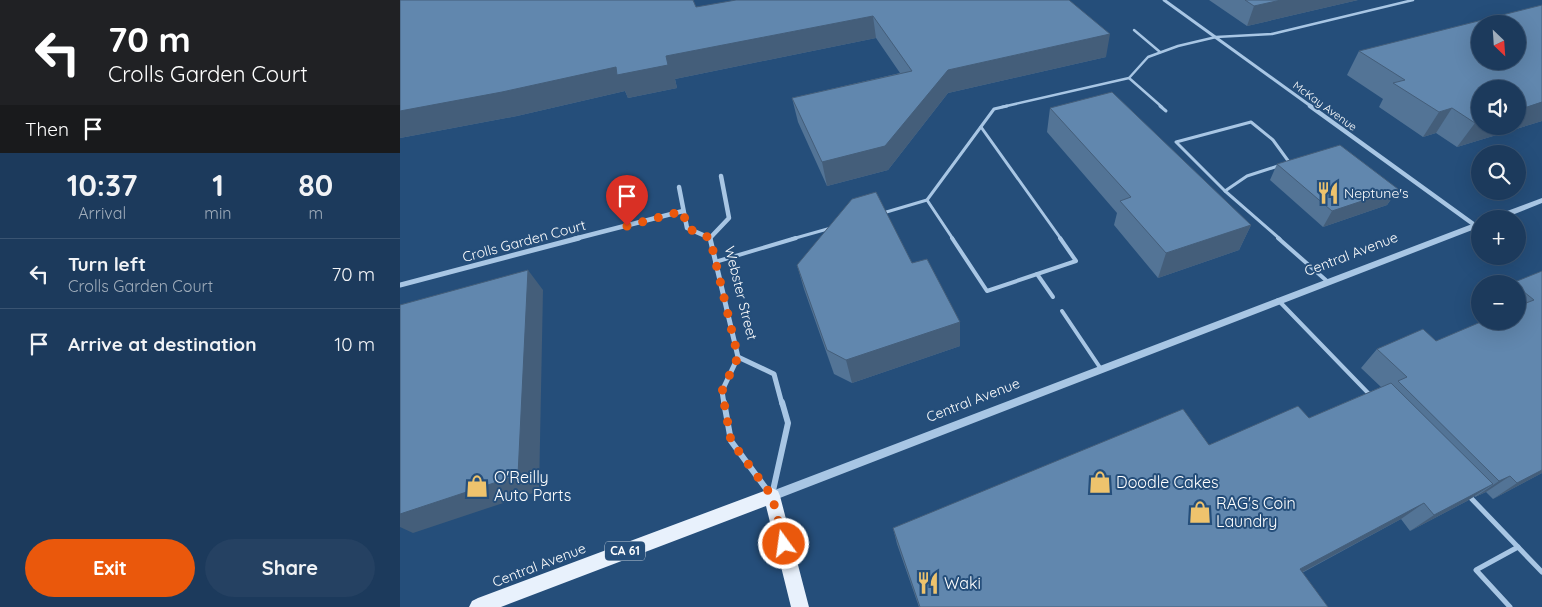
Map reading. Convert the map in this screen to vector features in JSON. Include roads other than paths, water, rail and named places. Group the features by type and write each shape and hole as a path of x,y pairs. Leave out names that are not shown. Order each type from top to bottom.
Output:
{"main road":[{"name":"Central Avenue","path":"478,607 772,496"},
{"name":"Webster Street","path":"772,496 800,607"}],"street":[{"name":"McKay Avenue","path":"1164,0 1471,220"},
{"name":"Webster Street","path":"710,238 729,218 720,176"},
{"name":"Webster Street","path":"679,187 687,228 710,238"},
{"path":"1517,210 1542,200"},
{"name":"Crolls Garden Court","path":"400,285 683,211"},
{"name":"Central Avenue","path":"772,496 1278,300 1471,228"},
{"name":"Webster Street","path":"710,238 738,357 722,391 731,441 772,496"},
{"name":"Webster Street","path":"738,357 774,374 788,423 772,496"}],"lane":[{"path":"881,214 927,200 994,109 1129,78 1148,57 1178,46 1216,37 1272,34 1413,0"},
{"path":"1134,30 1160,52"},
{"path":"1129,78 1166,111"},
{"path":"1226,191 1246,176 1289,162 1273,140 1251,122 1176,142 1226,191 1328,282"},
{"path":"927,200 987,291 1076,261 981,127"},
{"path":"715,262 835,227"},
{"path":"1037,274 1052,297"},
{"path":"1278,300 1374,399"},
{"path":"1062,311 1101,369"},
{"path":"1463,490 1542,572"},
{"path":"1510,607 1476,570 1518,546"}],"place":[{"name":"Neptune's","path":"1328,193"},
{"name":"Doodle Cakes","path":"1100,482"},
{"name":"O'Reilly Auto Parts","path":"477,486"},
{"name":"RAG's Coin Laundry","path":"1200,512"},
{"name":"Waki","path":"928,583"}]}
